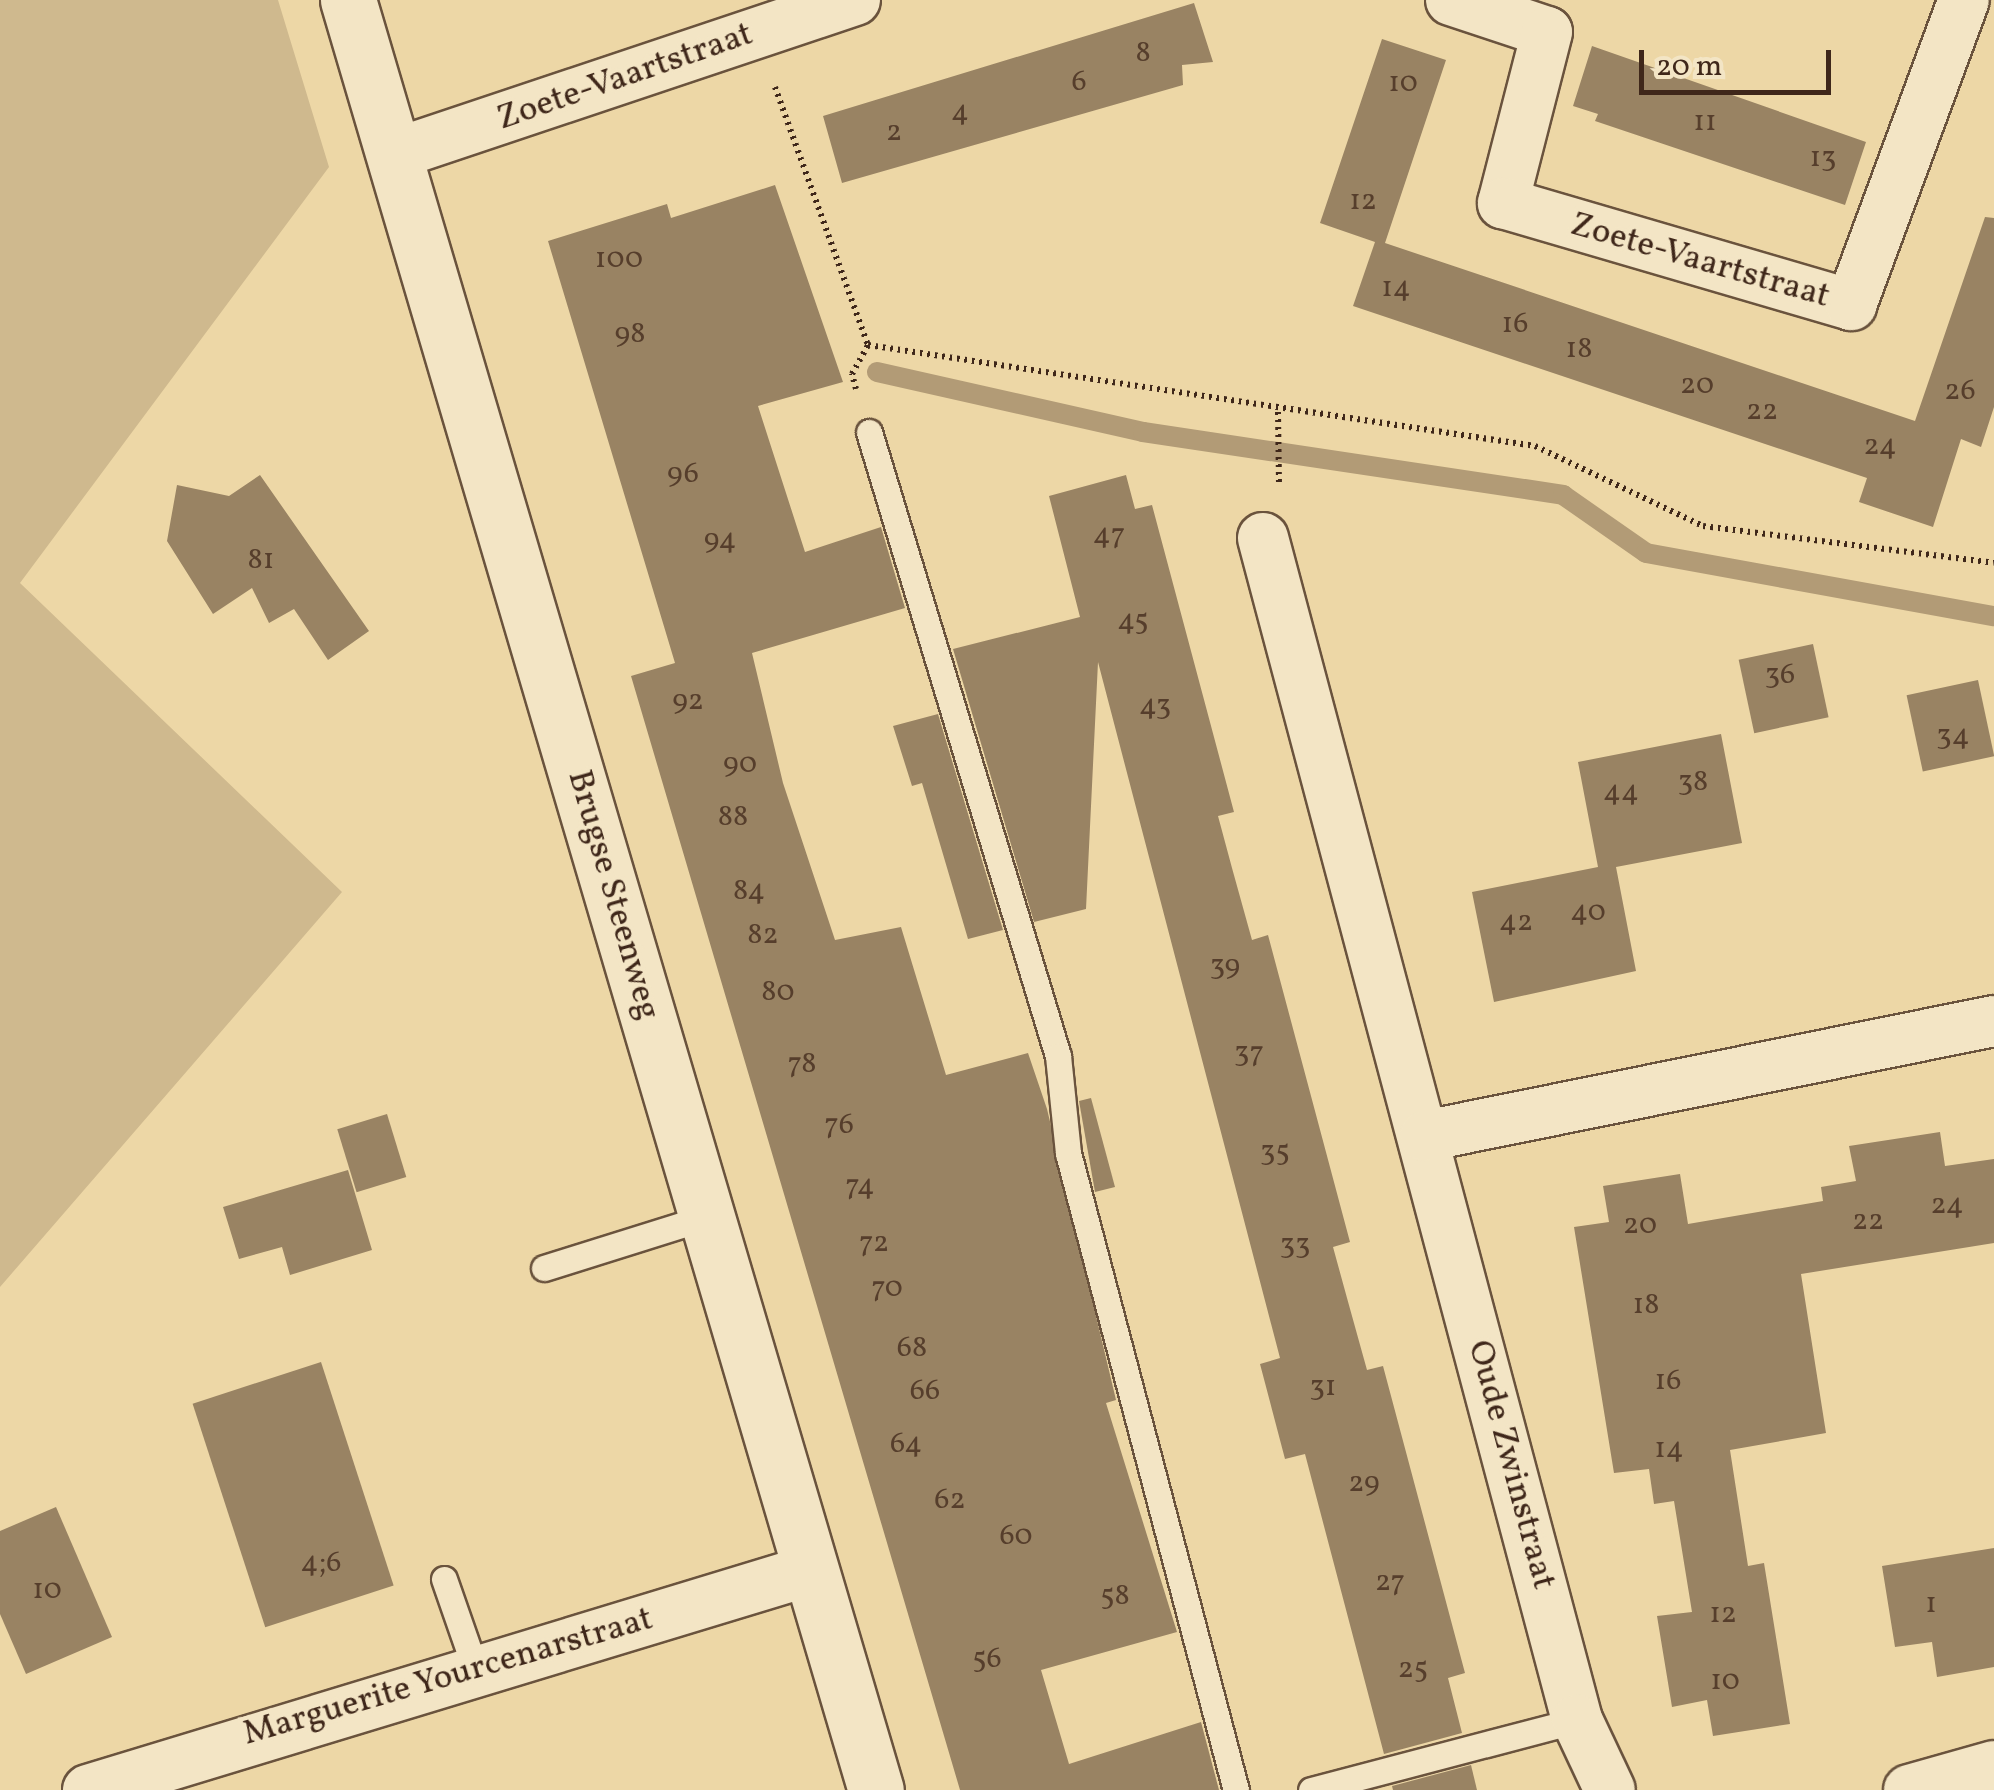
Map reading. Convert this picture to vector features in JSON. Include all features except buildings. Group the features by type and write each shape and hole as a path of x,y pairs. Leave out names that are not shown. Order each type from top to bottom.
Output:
{"main road":[{"name":"Brugse Steenweg","path":"348,0 876,1790"}],"street":[{"name":"Zoete-Vaartstraat","path":"395,154 855,0"},
{"name":"Zoete-Vaartstraat","path":"1451,0 1547,32 1503,203 1851,305 1964,0"},
{"name":"Oude Zwinstraat","path":"1263,538 1425,1136 1577,1720 1610,1790"},
{"path":"1425,1136 1994,1021"},
{"name":"Marguerite Yourcenarstraat","path":"88,1790 475,1668 810,1570"},
{"path":"1908,1790 1994,1766"}],"lane":[{"path":"869,432 1058,1056 1068,1153 1236,1790"},
{"path":"544,1268 707,1216"},
{"path":"444,1580 475,1668"},
{"path":"1311,1790 1577,1720"}],"path":[{"path":"763,30 868,345 1055,368 1278,412 1535,446 1702,526 1994,562"},
{"path":"1278,412 1279,483"}],"shaded area":[{"path":"0,0 278,0 329,167 20,583 342,892 0,1287"}],"waterway":[{"path":"877,372 1143,432 1563,495 1646,553 1994,616"}]}
